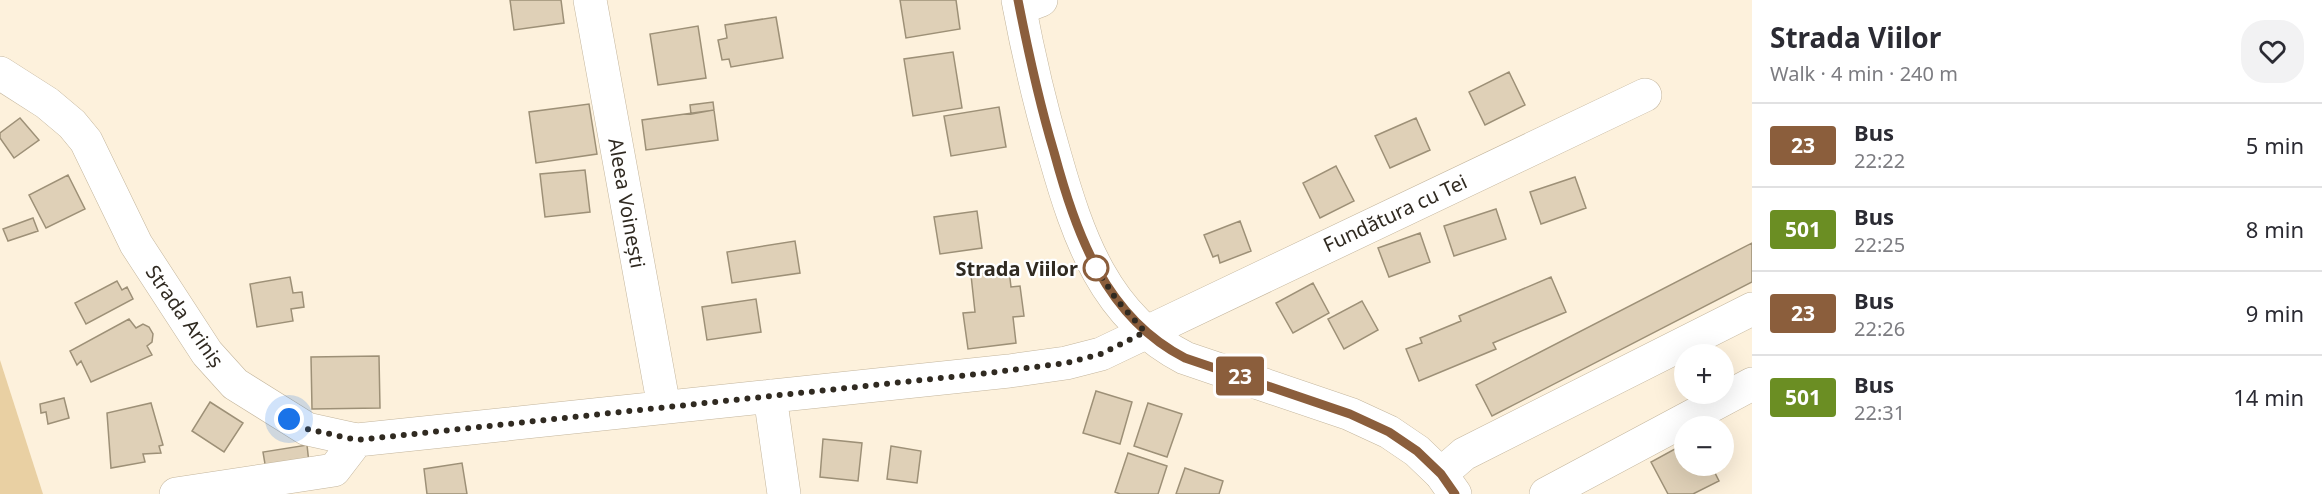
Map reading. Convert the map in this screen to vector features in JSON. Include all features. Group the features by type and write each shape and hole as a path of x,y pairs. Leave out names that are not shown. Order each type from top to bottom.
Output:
{"street":[{"name":"Aleea Voinești","path":"590,0 664,407"},
{"path":"1026,3 1041,109 1076,227 1096,268 1116,299 1145,332 1166,348 1185,358 1350,414 1389,432 1417,451 1448,484 1464,454 1752,309"},
{"name":"Strada Ariniș","path":"0,73 47,104 72,124 86,141 136,244 207,354 235,384 307,429 357,440 770,396"},
{"name":"Fundătura cu Tei","path":"770,396 1010,371 1066,363 1101,354 1645,95"},
{"path":"1546,494 1752,384"},
{"path":"770,396 784,494"},
{"path":"176,494 334,470 357,440"}],"shaded area":[{"path":"0,360 43,494 0,494"}],"building":[{"path":"510,0 561,0 564,23 514,30"},
{"path":"900,0 956,0 960,29 906,38"},
{"path":"776,17 783,58 731,67 729,59 722,60 718,40 727,38 725,25"},
{"path":"698,26 706,78 658,85 650,34"},
{"path":"953,52 962,108 913,116 904,59"},
{"path":"1509,72 1525,105 1485,125 1469,92"},
{"path":"713,102 714,110 691,114 690,105"},
{"path":"589,104 597,154 536,163 529,112"},
{"path":"999,107 1006,147 951,156 944,116"},
{"path":"714,110 718,140 646,150 642,120"},
{"path":"20,118 39,140 14,158 0,138 0,133"},
{"path":"1416,118 1430,150 1390,168 1375,136"},
{"path":"1336,166 1354,201 1320,218 1303,183"},
{"path":"585,170 590,212 545,217 540,174"},
{"path":"68,175 85,209 46,228 29,195"},
{"path":"1575,177 1586,208 1541,224 1530,192"},
{"path":"1496,209 1506,239 1454,256 1444,226"},
{"path":"977,211 982,248 940,254 934,217"},
{"path":"33,218 38,231 8,241 3,229"},
{"path":"1240,221 1251,251 1220,263 1218,255 1213,257 1204,235"},
{"path":"1420,233 1430,262 1389,277 1378,248"},
{"path":"795,241 800,273 732,283 727,252"},
{"path":"1752,243 1752,282 1492,416 1476,385"},
{"path":"1009,270 1011,287 1020,286 1024,316 1013,317 1016,343 968,349 963,313 975,312 971,275"},
{"path":"290,277 293,293 302,292 304,307 291,309 293,321 257,327 250,284"},
{"path":"1551,277 1566,312 1493,343 1496,349 1419,381 1406,349 1422,343 1420,338 1461,321 1459,316"},
{"path":"117,281 122,290 127,287 133,299 86,324 75,303"},
{"path":"1313,283 1329,313 1293,333 1276,303"},
{"path":"756,299 761,332 707,340 702,307"},
{"path":"1362,301 1378,330 1344,349 1328,319"},
{"path":"129,319 136,328 143,324 149,327 153,334 152,342 147,346 152,355 91,382 81,361 77,365 70,351"},
{"path":"379,356 380,408 312,409 311,357"},
{"path":"1096,391 1132,402 1120,444 1083,433"},
{"path":"64,398 69,418 48,424 46,412 41,413 40,404"},
{"path":"210,402 243,423 224,452 192,431"},
{"path":"151,403 163,445 159,446 161,453 143,454 145,462 111,468 107,413"},
{"path":"1148,403 1182,414 1167,457 1134,446"},
{"path":"823,439 862,443 858,481 820,477"},
{"path":"307,445 309,463 266,470 263,452"},
{"path":"891,446 921,451 917,483 887,479"},
{"path":"1674,449 1674,476 1716,476 1719,481 1693,494 1668,494 1651,462"},
{"path":"1128,453 1167,466 1158,494 1115,492"},
{"path":"462,463 467,494 427,494 424,469"},
{"path":"1185,468 1223,481 1219,494 1176,494"}],"bus line":[{"name":"23","path":"1018,0 1041,109 1076,227 1096,268 1116,299 1145,332 1166,348 1185,358 1350,414 1389,432 1417,451 1441,474 1455,494"}],"place":[{"name":"Strada Viilor","path":"1096,268"}],"route":[{"path":"289,419 307,429 357,440 1010,371 1066,363 1101,354 1145,332 1116,299 1096,268"}]}
